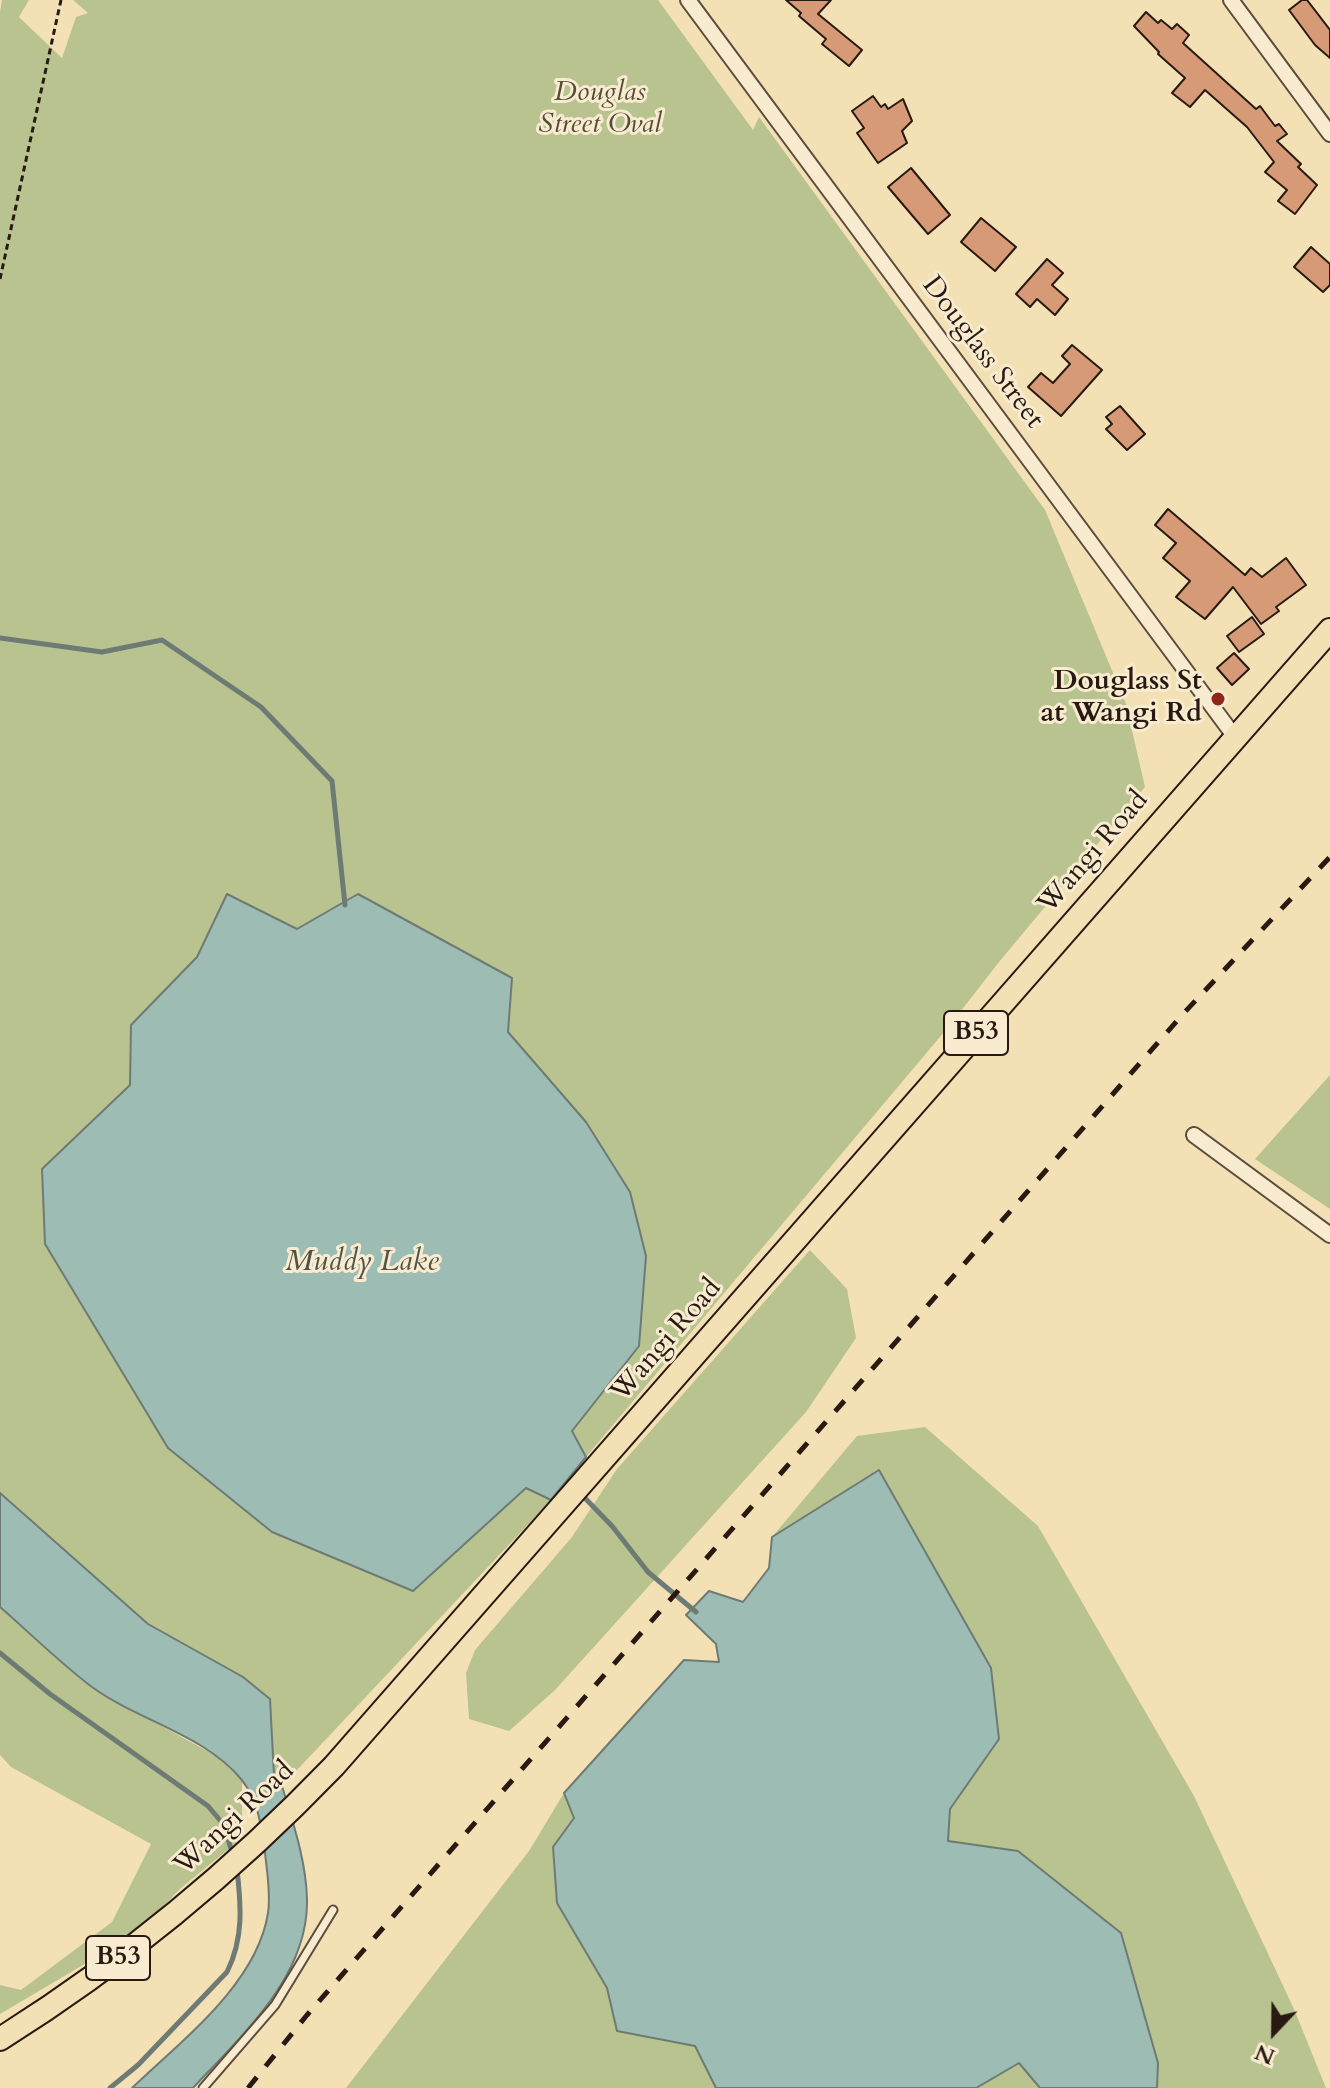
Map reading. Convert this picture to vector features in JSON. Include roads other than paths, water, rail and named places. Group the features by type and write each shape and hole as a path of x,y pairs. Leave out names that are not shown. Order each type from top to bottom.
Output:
{"main road":[{"name":"Wangi Road","path":"0,2039 120,1957 229,1868 317,1784 1330,630"}],"street":[{"name":"Douglass Street","path":"688,0 1235,737"},
{"path":"1231,0 1330,134"},
{"path":"1194,1135 1330,1235"}],"lane":[{"path":"203,2088 275,2005 333,1910"}],"water":[{"name":"Muddy Lake","path":"227,894 297,929 358,894 512,978 508,1032 586,1122 630,1192 646,1256 639,1346 572,1431 586,1457 551,1500 526,1488 413,1591 272,1532 168,1448 45,1244 42,1169 130,1085 131,1025 197,957"},
{"path":"879,1470 991,1668 999,1739 950,1809 948,1841 1018,1851 1121,1933 1158,2063 1157,2088 1040,2088 1019,2063 976,2088 716,2088 695,2046 617,2031 607,1988 557,1903 553,1847 574,1818 564,1793 684,1660 719,1662 716,1644 686,1615 709,1591 743,1602 769,1568 772,1537"},
{"path":"0,1493 148,1624 243,1677 270,1699 274,1775 282,1786 304,1870 307,1899 305,1927 297,1954 269,2003 193,2088 132,2088 214,2010 249,1964 261,1939 268,1913 269,1891 258,1814 247,1787 226,1764 190,1739 92,1687 0,1607"}],"waterway":[{"path":"0,638 102,652 162,640 261,707 332,781 345,905"},
{"path":"581,1494 612,1526 648,1572 696,1612"},
{"path":"0,1653 50,1694 208,1806 224,1825 233,1856"},
{"path":"110,2088 138,2065 227,1972 239,1934 237,1869"}],"railway":[{"path":"248,2088 307,2015 1183,1014 1330,857"}],"place":[{"name":"Douglass St at Wangi Rd","path":"1218,699"}],"park label":[{"name":"Douglas Street Oval","path":"600,110"}]}
